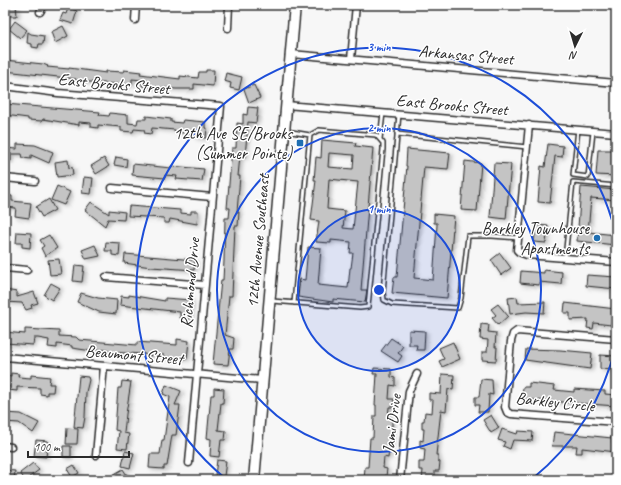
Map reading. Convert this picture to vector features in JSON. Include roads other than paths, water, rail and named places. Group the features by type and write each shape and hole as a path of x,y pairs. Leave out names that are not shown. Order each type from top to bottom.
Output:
{"main road":[{"name":"12th Avenue Southeast","path":"254,480 268,300 295,5"}],"street":[{"path":"40,12 44,5"},
{"path":"135,20 136,5"},
{"path":"228,28 229,5"},
{"path":"351,59 356,5"},
{"name":"Arkansas Street","path":"291,54 616,83"},
{"name":"East Brooks Street","path":"5,86 58,93 221,106"},
{"name":"East Brooks Street","path":"286,105 616,133"},
{"name":"Richmond Drive","path":"188,463 221,106"},
{"path":"529,125 517,250 521,254 616,262"},
{"path":"5,178 35,181"},
{"path":"112,188 212,197"},
{"path":"5,268 27,270"},
{"path":"106,277 205,285"},
{"name":"Barkley Circle","path":"616,339 517,331 513,334 511,341 505,407 507,412 511,414 616,422"},
{"name":"Beaumont Street","path":"5,357 262,380"},
{"path":"96,455 104,366"},
{"name":"Jami Drive","path":"400,480 409,392 417,374"}],"lane":[{"path":"380,139 383,113"},
{"path":"399,114 383,292 383,296 387,302 450,309 458,308 461,298 468,236 518,238"},
{"path":"578,129 573,175 588,177 594,131"},
{"path":"268,300 368,307 383,148 383,143 376,135 319,130 310,135 283,131"},
{"path":"397,134 527,146"},
{"path":"294,303 310,135"},
{"path":"565,258 573,182 616,186"}],"place":[{"name":"12th Ave SE/Brooks (Summer Pointe)","path":"300,143"},
{"name":"Barkley Townhouse Apartments","path":"597,238"}]}
